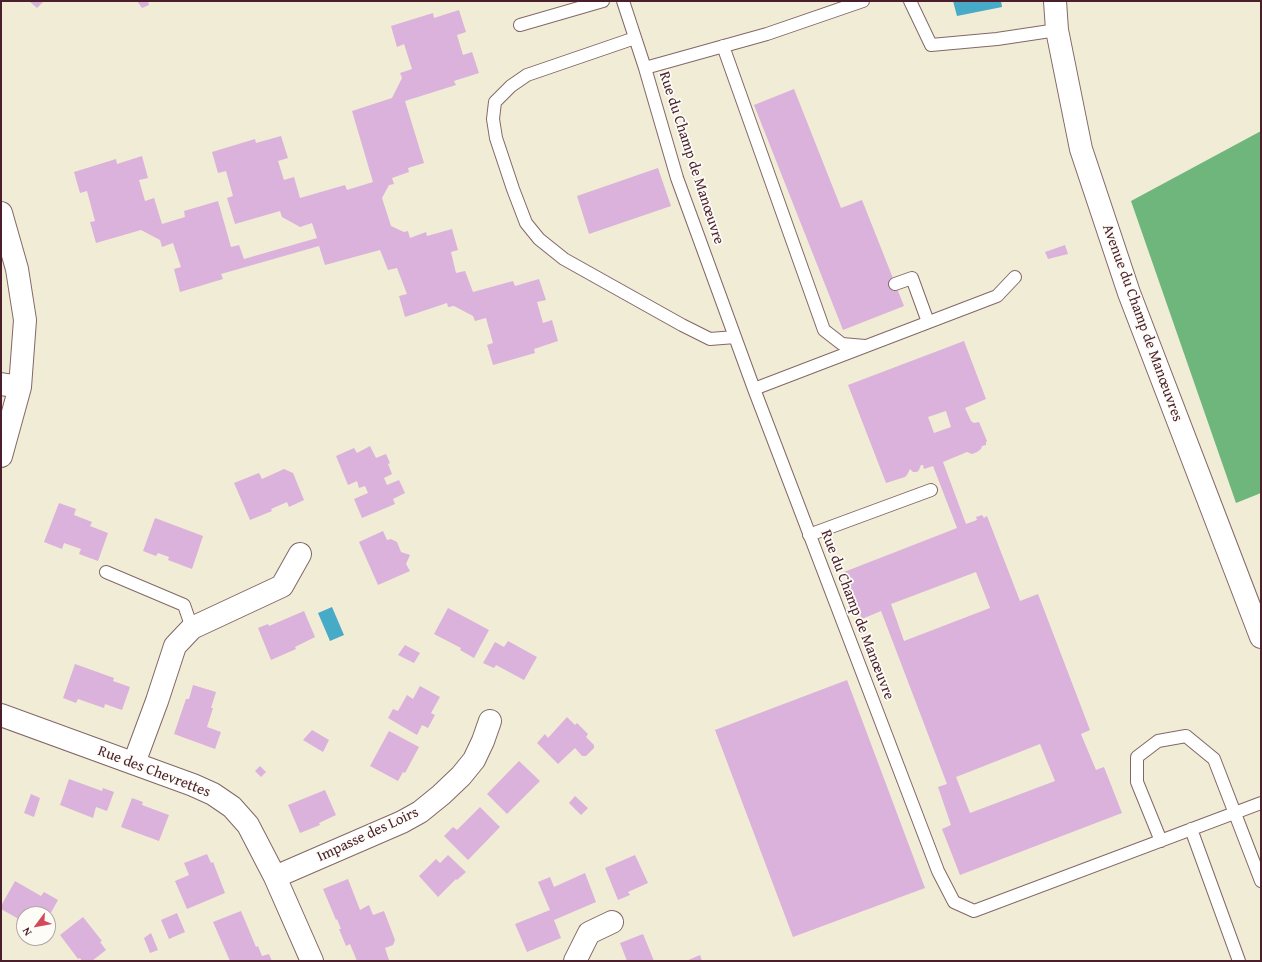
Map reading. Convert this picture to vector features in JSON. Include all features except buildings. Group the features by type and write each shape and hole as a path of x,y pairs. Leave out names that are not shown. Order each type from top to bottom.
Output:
{"street":[{"name":"Avenue du Champ de Manœuvres","path":"1055,1 1057,30 1081,149 1098,202 1129,293 1261,637"},
{"path":"1,213 17,269 25,320 11,385 1,456"},
{"path":"134,763 157,701 175,646 192,628 282,586 300,554"},
{"name":"Rue des Chevrettes","path":"1,715 134,763 213,794 232,807 248,825 275,877 312,961"},
{"name":"Impasse des Loirs","path":"275,877 402,822 420,812 461,776 474,760 490,721"},
{"path":"575,961 589,933 612,922"}],"lane":[{"path":"520,25 603,1"},
{"path":"622,1 645,68"},
{"name":"Rue du Champ de Manœuvre","path":"862,1 831,6 767,34 645,68 677,178 754,389 938,871 954,902 974,911 1161,840"},
{"path":"910,1 931,45 997,39 1057,30"},
{"path":"635,38 527,75 511,86 495,102 493,119 496,138 513,189 526,224 539,239 564,259 710,339 735,337"},
{"path":"723,46 824,330 842,344 865,346"},
{"path":"754,389 997,296 1015,276"},
{"path":"895,284 912,278 928,322"},
{"path":"810,535 931,490"},
{"path":"106,572 184,604 192,628"},
{"path":"1261,803 1235,812 1161,840 1137,782 1137,757 1158,741 1186,736 1214,759 1235,812 1261,881"},
{"path":"1191,829 1239,961"}],"green space":[{"path":"1261,131 1261,493 1236,503 1131,201"}],"water":[{"path":"953,1 1001,1 1002,7 957,16"},
{"path":"332,607 344,635 330,641 318,613"}]}
